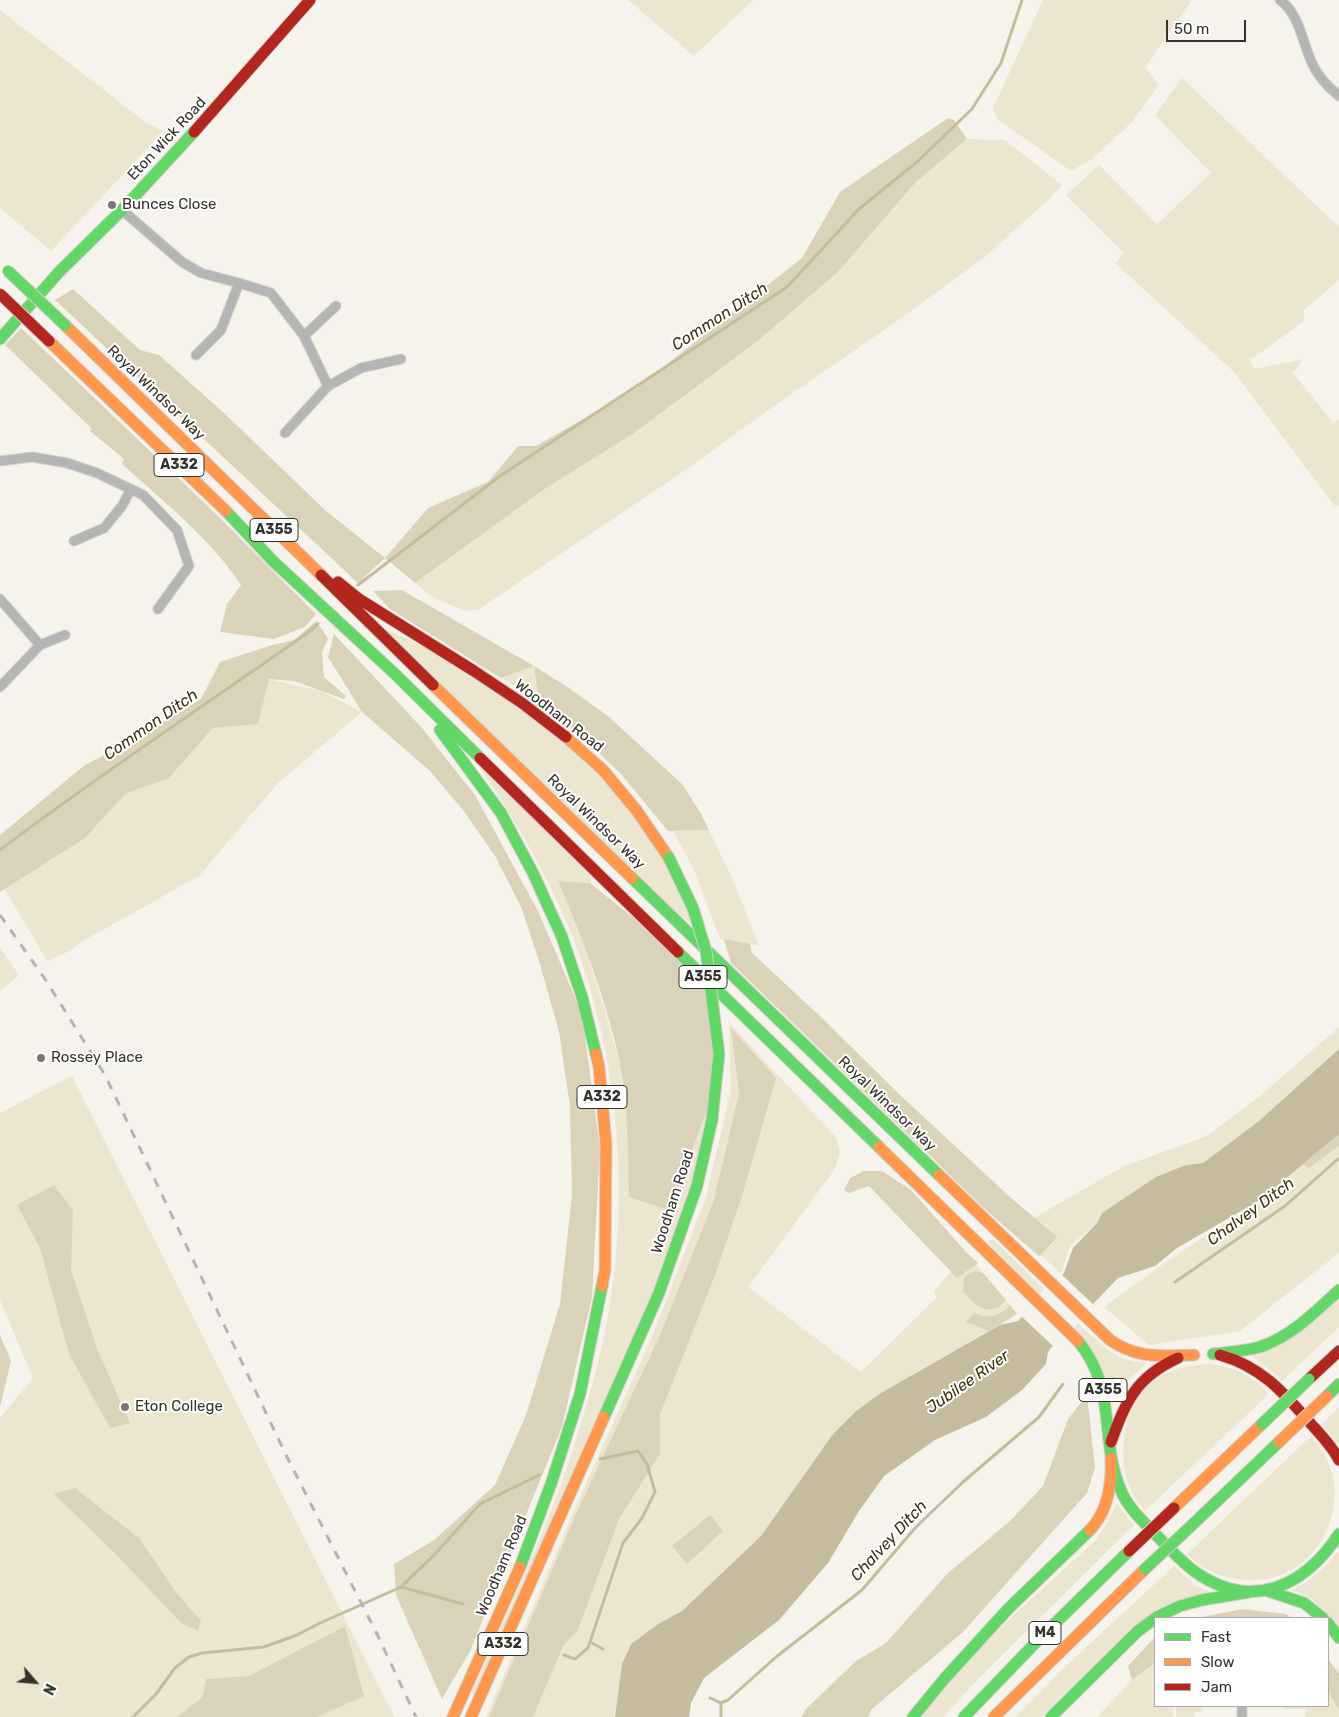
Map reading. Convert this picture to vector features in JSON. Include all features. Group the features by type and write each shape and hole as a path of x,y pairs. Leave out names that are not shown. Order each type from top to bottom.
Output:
{"main road":[{"name":"Eton Wick Road","path":"0,338 59,272 122,210 203,123 310,0"},
{"name":"Royal Windsor Way","path":"4,267 228,484 323,573 369,624 1116,1345 1129,1352 1149,1356 1194,1355"},
{"name":"A332","path":"0,294 219,504 274,562 356,640 395,674"},
{"name":"Woodham Road","path":"323,573 359,599 498,687 565,736 603,770 638,811 670,858 693,908 706,951 719,1054 712,1120 697,1186 659,1293 471,1717"},
{"name":"Woodham Road","path":"395,674 461,756 501,813 533,873 562,937 582,997 599,1067 606,1144 605,1270 580,1394 552,1484 521,1564 453,1717"},
{"name":"A355","path":"395,674 738,1012 1075,1338 1090,1360 1102,1386 1106,1406 1110,1453"},
{"path":"913,1717 945,1678 1009,1608 1092,1528 1100,1515 1108,1495 1111,1475 1110,1453 1124,1406 1141,1381 1156,1368 1167,1363 1194,1355 1254,1349 1281,1338 1312,1315 1339,1290"},
{"name":"M4","path":"964,1717 1042,1636 1129,1551 1339,1351"},
{"path":"1213,1354 1248,1364 1278,1386 1321,1435 1339,1460"},
{"name":"M4","path":"994,1717 1339,1384"},
{"path":"1110,1453 1118,1482 1129,1504 1184,1564 1207,1579 1250,1592"},
{"path":"1157,1617 1180,1606 1202,1600 1265,1590 1294,1579 1313,1567 1330,1548 1339,1534"},
{"path":"1265,1590 1297,1599 1309,1605 1322,1617"},
{"path":"1051,1717 1138,1631 1154,1619"},
{"path":"1329,1625 1339,1638"}],"street":[{"path":"1280,0 1296,18 1312,64 1325,84 1339,96"},
{"path":"122,210 182,262 201,273 239,282 271,294 304,336 328,386"},
{"path":"196,355 221,330 239,282"},
{"path":"304,336 336,306"},
{"path":"285,434 328,386 361,368 400,358"},
{"path":"0,461 32,457 67,463 97,473 143,495 177,530 189,566 158,608"},
{"path":"74,542 104,528 122,506 131,489"},
{"path":"0,599 40,645"},
{"path":"0,687 40,645 65,635"}],"shaded area":[{"path":"628,0 753,0 694,56"},
{"path":"1043,0 1192,0 1145,67 1159,85 1132,122 1091,160 1071,171 997,119 993,108"},
{"path":"0,10 147,123 164,131 51,251 0,208"},
{"path":"1182,78 1339,227 1339,280 1304,310 1304,321 1249,361 1255,369 1304,359 1293,373 1333,423 1339,419 1339,505 1335,506 1234,372 1115,263 1124,253 1066,195 1099,165 1157,224 1211,173 1155,115"},
{"path":"948,118 954,120 967,139 916,182 838,272 759,340 634,433 546,488 415,583 385,558 428,508 488,482 518,446 536,446 634,390 802,258 840,192"},
{"path":"967,139 1005,140 1062,185 986,256 900,319 690,467 479,609 465,611 434,598 415,583 546,488 634,433 759,340 838,272 916,182"},
{"path":"73,289 140,350 159,355 224,413 325,510 385,558 358,583 55,300"},
{"path":"21,328 216,514 316,614 305,627 274,639 220,632 227,604 241,585 201,536 122,464 124,459 90,431 92,429 5,345"},
{"path":"402,590 534,666 501,678 390,609 373,591"},
{"path":"316,621 328,638 322,652 324,677 346,696 344,699 294,681 269,679 258,724 213,728 169,778 125,794 85,838 0,892 0,835 85,765 136,739 201,699 220,662 294,640"},
{"path":"381,627 420,645 478,679 576,749 648,827 695,926 663,902"},
{"path":"334,634 422,728 475,795 539,913 582,1014 600,1149 592,1297 562,1427 470,1651 442,1699 396,1595 394,1564 434,1540 495,1485 526,1415 560,1304 572,1195 570,1106 559,1032 522,909 495,856 463,810 430,771 362,712 328,657"},
{"path":"534,666 539,701 501,678"},
{"path":"534,666 608,716 683,785 709,830 668,831 621,774 579,734 539,701"},
{"path":"268,679 321,691 362,712 278,783 199,876 83,941 70,951 47,961 4,888 85,838 125,794 169,778 213,728 258,724"},
{"path":"474,759 593,877 590,883 558,881 585,947 603,1004 620,1064 627,1122 679,1204 678,1189 712,1097 693,1188 670,1252 476,1696 472,1693 553,1505 586,1408 609,1310 616,1259 619,1208 614,1103 594,1001 578,952 559,905 530,849"},
{"path":"709,830 734,882 759,946 720,939 694,870 673,831"},
{"path":"558,881 590,883 636,920 707,989 714,1057 712,1097 678,1189 679,1204 674,1212 629,1197 626,1114 623,1081 615,1040 594,971"},
{"path":"724,939 750,944 752,953 822,1018 900,1095 1010,1197 1057,1237 1041,1255 1039,1256 989,1213 731,963"},
{"path":"0,948 19,975 0,991"},
{"path":"729,1023 836,1137 840,1152 835,1169 748,1287 861,1372 936,1298 934,1291 967,1253 1017,1314 856,1411 833,1434 761,1536 682,1611 658,1624 631,1644 622,1664 615,1717 486,1717 573,1513 654,1332 706,1197 731,1090"},
{"path":"1339,1027 1339,1049 1259,1121 1203,1163 1186,1165 1102,1213 1097,1223 1070,1246 1060,1273 1041,1255 1054,1242 1032,1219 1124,1166 1207,1136 1260,1096"},
{"path":"731,1028 776,1078 742,1196 714,1278 660,1414 660,1454 619,1519 578,1630 563,1646 533,1717 489,1717 576,1514 660,1335 714,1200 739,1093"},
{"name":"Eton College","path":"72,1076 394,1717 0,1717 0,1418 33,1378 0,1300 0,1113"},
{"path":"1339,1134 1339,1146 1309,1168 1302,1165"},
{"path":"1339,1146 1339,1253 1240,1331 1149,1345 1104,1307 1170,1259 1260,1200 1302,1165 1309,1167"},
{"path":"864,1171 882,1171 911,1190 978,1263 957,1278 869,1186 849,1193 844,1190 850,1178"},
{"path":"54,1185 73,1210 71,1270 97,1349 130,1423 110,1428 69,1354 40,1248 17,1205"},
{"path":"990,1240 994,1240 1086,1331 1108,1350 1119,1357 1147,1363 1123,1385 1111,1404 1108,1388 988,1243"},
{"path":"977,1271 984,1274 1006,1300 1000,1306 994,1309 983,1308 963,1291 964,1278 969,1273"},
{"path":"1339,1298 1339,1327 1282,1381 1250,1355"},
{"path":"1010,1305 1017,1314 989,1331 966,1322 974,1313 994,1316"},
{"path":"0,1335 11,1361 0,1407"},
{"path":"1208,1364 1226,1367 1242,1373 1255,1381 1269,1394 1145,1511 1131,1491 1123,1457 1126,1425 1131,1410 1139,1396 1150,1384 1163,1375 1185,1367"},
{"path":"1087,1395 1095,1468 1087,1493 963,1632 871,1710 868,1717 801,1717 807,1708 856,1661 886,1643 948,1573 1010,1521 1043,1486 1068,1419"},
{"path":"1339,1407 1339,1445 1322,1424"},
{"path":"1311,1436 1326,1458 1334,1483 1334,1503 1330,1522 1312,1554 1298,1566 1282,1574 1264,1579 1244,1580 1213,1572 1199,1565 1187,1554"},
{"path":"75,1488 140,1539 175,1591 201,1621 198,1631 181,1623 115,1553 54,1494"},
{"path":"1117,1504 1134,1525 980,1677 943,1717 919,1717 966,1663 1016,1613 1096,1540"},
{"path":"710,1515 723,1531 687,1564 672,1546"},
{"path":"1337,1552 1339,1553 1339,1629 1313,1601 1292,1590 1317,1574"},
{"path":"1174,1566 1195,1585 1210,1592 1134,1627 1041,1717 1015,1717 1067,1665"},
{"path":"1243,1609 1286,1614 1290,1617 1201,1617"},
{"path":"345,1626 364,1696 317,1717 177,1717 202,1698 206,1679 249,1676"},
{"path":"1154,1638 1154,1664 1132,1680 1128,1666"},
{"path":"1329,1660 1339,1674 1339,1710 1329,1693"},
{"path":"1154,1664 1154,1707 1173,1707 1173,1717 1097,1717 1132,1680"},
{"path":"1329,1693 1339,1710 1339,1717 1305,1717 1305,1709 1282,1709 1283,1707 1329,1707"},
{"path":"1176,1707 1202,1707 1203,1712 1195,1712 1194,1717 1176,1717"}],"water":[{"name":"Jubilee River","path":"1339,1049 1339,1134 1260,1200 1177,1248 1155,1266 1118,1278 1051,1348 1048,1352 1046,1364 1022,1390 986,1417 935,1440 884,1476 859,1511 828,1563 779,1620 704,1678 691,1703 689,1717 615,1717 622,1664 631,1644 658,1624 682,1611 761,1536 833,1434 856,1411 881,1393 1000,1325 1018,1321 1064,1273 1073,1248 1097,1223 1102,1213 1156,1177 1186,1165 1203,1163 1259,1121"}],"pier":[{"path":"1060,1273 1095,1306 1055,1348 1020,1315"}],"waterway":[{"name":"Common Ditch","path":"358,585 500,476 787,287 859,209 918,161 972,109 1001,63 1022,0"},
{"name":"Common Ditch","path":"0,850 76,794 318,624"},
{"name":"Chalvey Ditch","path":"1175,1282 1285,1206 1339,1158"},
{"name":"Chalvey Ditch","path":"721,1703 728,1700 776,1657 862,1590 916,1527 963,1482 1039,1417 1063,1384"},
{"path":"564,1655 575,1659 588,1648 623,1543 642,1518 655,1492 647,1464 638,1451 600,1459"},
{"path":"133,1717 156,1694 175,1668 189,1657 202,1653 264,1647 297,1635 401,1587 436,1553 480,1504 539,1475"},
{"path":"401,1587 463,1604"},
{"path":"590,1642 603,1649"},
{"path":"710,1698 721,1703"},
{"path":"721,1703 721,1717"}],"railway":[{"path":"0,915 45,979 105,1075 287,1457 378,1636 416,1717"}],"traffic: fast":[{"path":"0,339 59,272 122,210 194,132"},
{"path":"8,271 65,325"},
{"path":"226,511 274,562 395,674 480,758"},
{"path":"440,730 501,813 533,873 562,937 582,997 596,1054"},
{"path":"669,858 693,908 706,951 719,1054 712,1120"},
{"path":"632,878 939,1175"},
{"path":"678,952 879,1147"},
{"path":"604,1417 659,1293 697,1186 712,1120"},
{"path":"520,1567 551,1484 580,1394 602,1286"},
{"path":"1213,1354 1260,1347 1282,1337 1302,1323 1339,1290"},
{"path":"1078,1341 1091,1360 1099,1378 1104,1397 1111,1454 1122,1493 1130,1507 1141,1519 1194,1571 1215,1583 1236,1590 1256,1591 1275,1588 1293,1580 1310,1568 1339,1534"},
{"path":"1262,1424 1309,1379"},
{"path":"1327,1396 1339,1384"},
{"path":"1191,1526 1279,1442"},
{"path":"1145,1569 1191,1526"},
{"path":"913,1717 945,1678 1009,1608 1090,1530"},
{"path":"964,1717 1042,1636 1129,1551"},
{"path":"1265,1590 1304,1603 1322,1617"},
{"path":"1157,1617 1180,1606 1202,1600 1250,1592"},
{"path":"1051,1717 1138,1631 1154,1619"},
{"path":"1329,1624 1339,1638"}],"traffic: slow":[{"path":"65,325 321,575"},
{"path":"49,341 226,511"},
{"path":"433,685 632,878"},
{"path":"566,737 603,770 637,811 669,858"},
{"path":"596,1054 599,1067 606,1144 605,1270 602,1286"},
{"path":"879,1147 1078,1341"},
{"path":"939,1175 1110,1340 1130,1350 1150,1355 1194,1355"},
{"path":"1279,1442 1327,1396"},
{"path":"471,1717 604,1417"},
{"path":"1174,1508 1262,1424"},
{"path":"1090,1530 1101,1514 1108,1496 1111,1458"},
{"path":"453,1717 520,1567"},
{"path":"994,1717 1145,1569"}],"traffic: jam":[{"path":"194,132 310,0"},
{"path":"0,294 49,341"},
{"path":"321,575 433,685"},
{"path":"338,582 359,599 522,703 566,737"},
{"path":"480,758 678,952"},
{"path":"1309,1379 1339,1351"},
{"path":"1220,1355 1248,1366 1271,1382 1291,1401 1333,1450 1339,1460"},
{"path":"1111,1442 1122,1414 1134,1392 1152,1373 1178,1358"},
{"path":"1129,1551 1174,1508"}],"place":[{"name":"Bunces Close","path":"112,205"},
{"name":"Rossey Place","path":"41,1058"},
{"name":"Eton College","path":"125,1407"}]}
